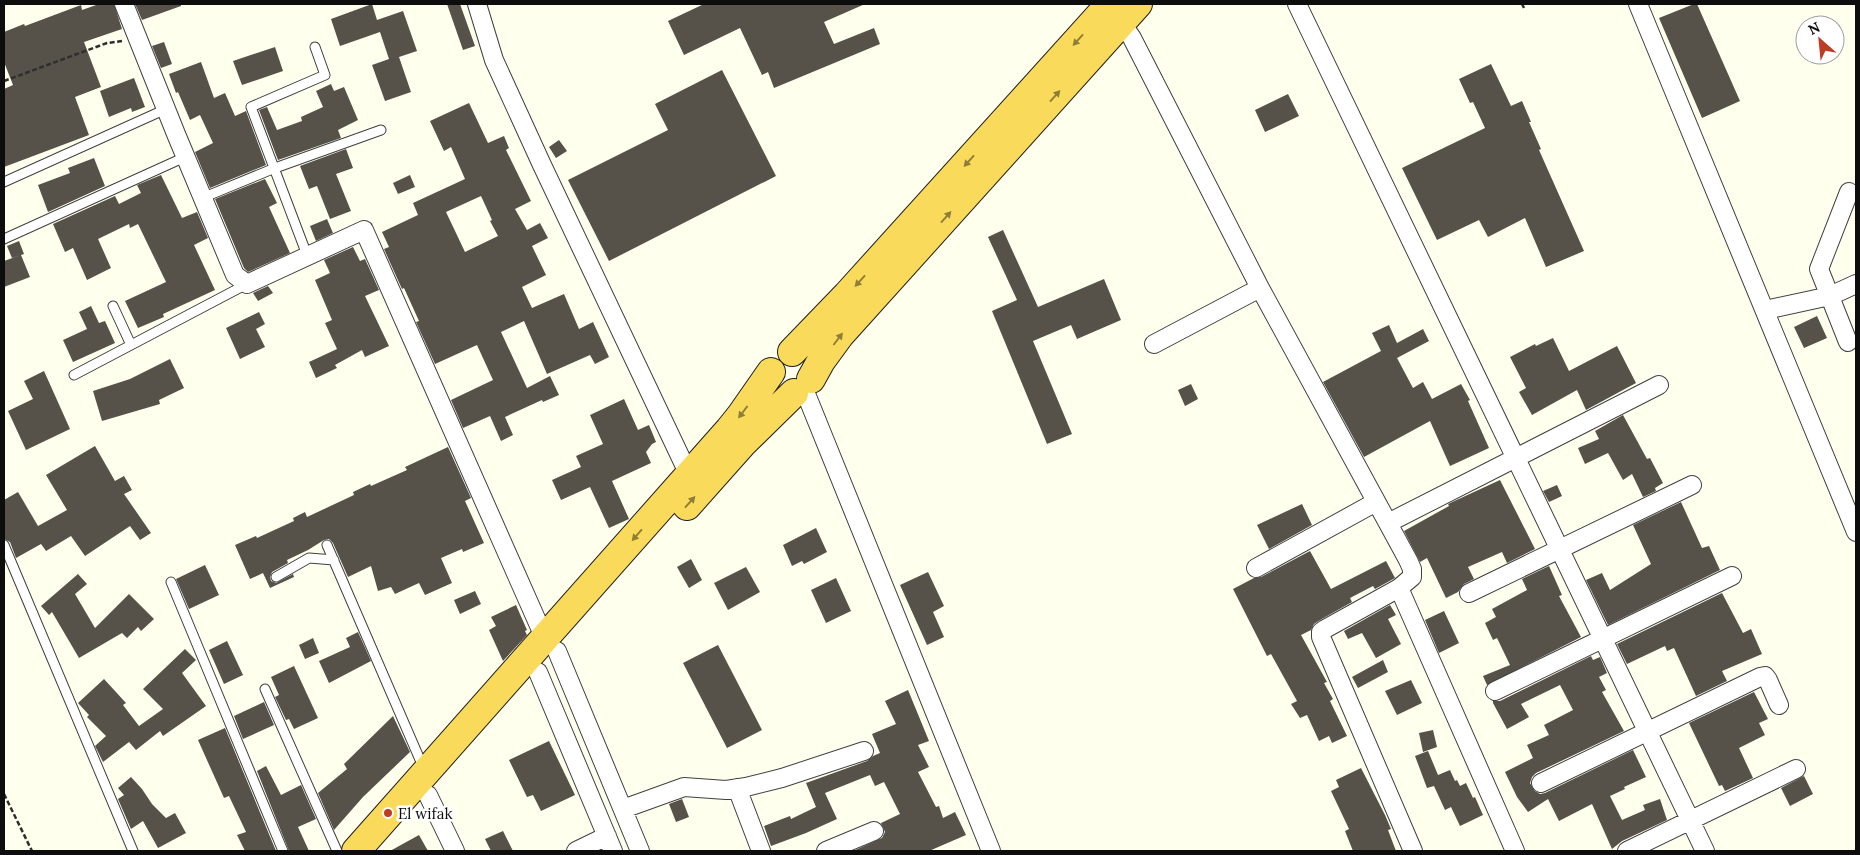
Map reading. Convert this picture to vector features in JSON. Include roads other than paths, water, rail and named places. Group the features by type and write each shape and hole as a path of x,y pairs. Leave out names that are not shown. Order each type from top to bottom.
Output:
{"highway":[{"path":"792,352 1123,10"},
{"path":"377,851 427,784 551,645 743,443 803,387 840,335 1123,10"},
{"path":"356,851 427,784 538,672 551,645 689,475 741,415 771,372 775,360 786,353 792,352 799,353 809,361 811,367 803,387"},
{"path":"771,372 772,379 781,390 803,387"}],"street":[{"path":"124,4 185,157 235,275 247,284 364,230 551,645 640,851"},
{"path":"477,4 494,60 689,475"},
{"path":"1297,4 1705,851"},
{"path":"1638,4 1856,532"},
{"path":"1123,10 1137,47 1260,288 1412,569 1412,577 1399,588 1325,629 1321,632 1321,637 1413,851"},
{"path":"1848,342 1819,269 1849,192"},
{"path":"1765,310 1830,296 1856,284"},
{"path":"1154,344 1260,288"},
{"path":"1388,523 1659,385"},
{"path":"803,387 988,850"},
{"path":"1469,593 1692,485"},
{"path":"1256,568 1376,502"},
{"path":"1494,691 1732,576"},
{"path":"1399,588 1515,851"},
{"path":"538,672 610,844 576,851"},
{"path":"1541,783 1765,676 1779,705"},
{"path":"622,809 684,787 726,790 782,778 864,751"},
{"path":"1627,850 1796,769"},
{"path":"427,784 455,851"},
{"path":"737,788 761,851"},
{"path":"826,851 874,831"}],"lane":[{"path":"307,255 251,107 325,76 315,47"},
{"path":"4,182 166,109"},
{"path":"202,198 274,168 382,130"},
{"path":"4,239 185,157"},
{"path":"74,375 247,284"},
{"path":"113,306 131,345"},
{"path":"4,545 133,851"},
{"path":"327,545 427,784"},
{"path":"276,576 309,558 334,560"},
{"path":"171,582 283,851"},
{"path":"265,689 337,851"}],"place":[{"name":"El wifak","path":"388,813"}]}
